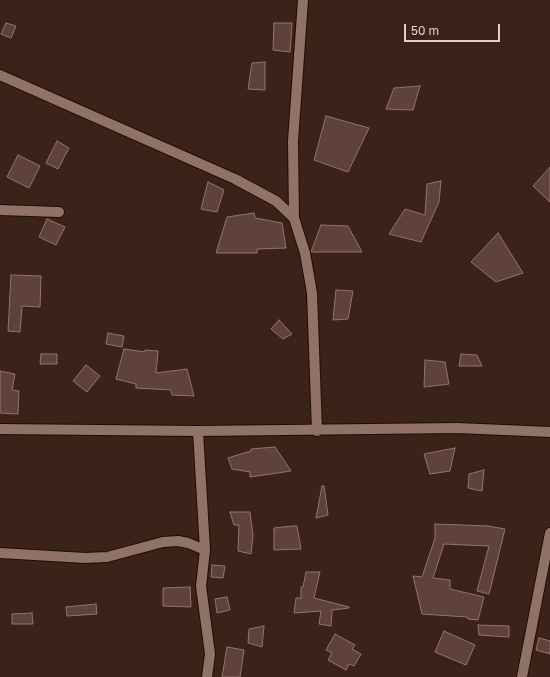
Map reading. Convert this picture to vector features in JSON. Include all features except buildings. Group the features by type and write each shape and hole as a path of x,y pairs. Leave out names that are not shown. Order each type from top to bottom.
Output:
{"street":[{"path":"303,0 293,141 294,218 305,253 312,293 317,431"},
{"path":"0,75 235,179 276,201 294,218"},
{"path":"0,210 59,212"},
{"path":"0,429 317,431 457,428 550,432"},
{"path":"198,431 205,550 201,586 210,654 207,677"},
{"path":"522,677 550,533"},
{"path":"0,553 85,558 107,557 163,542 178,541 188,543 205,550"}]}
